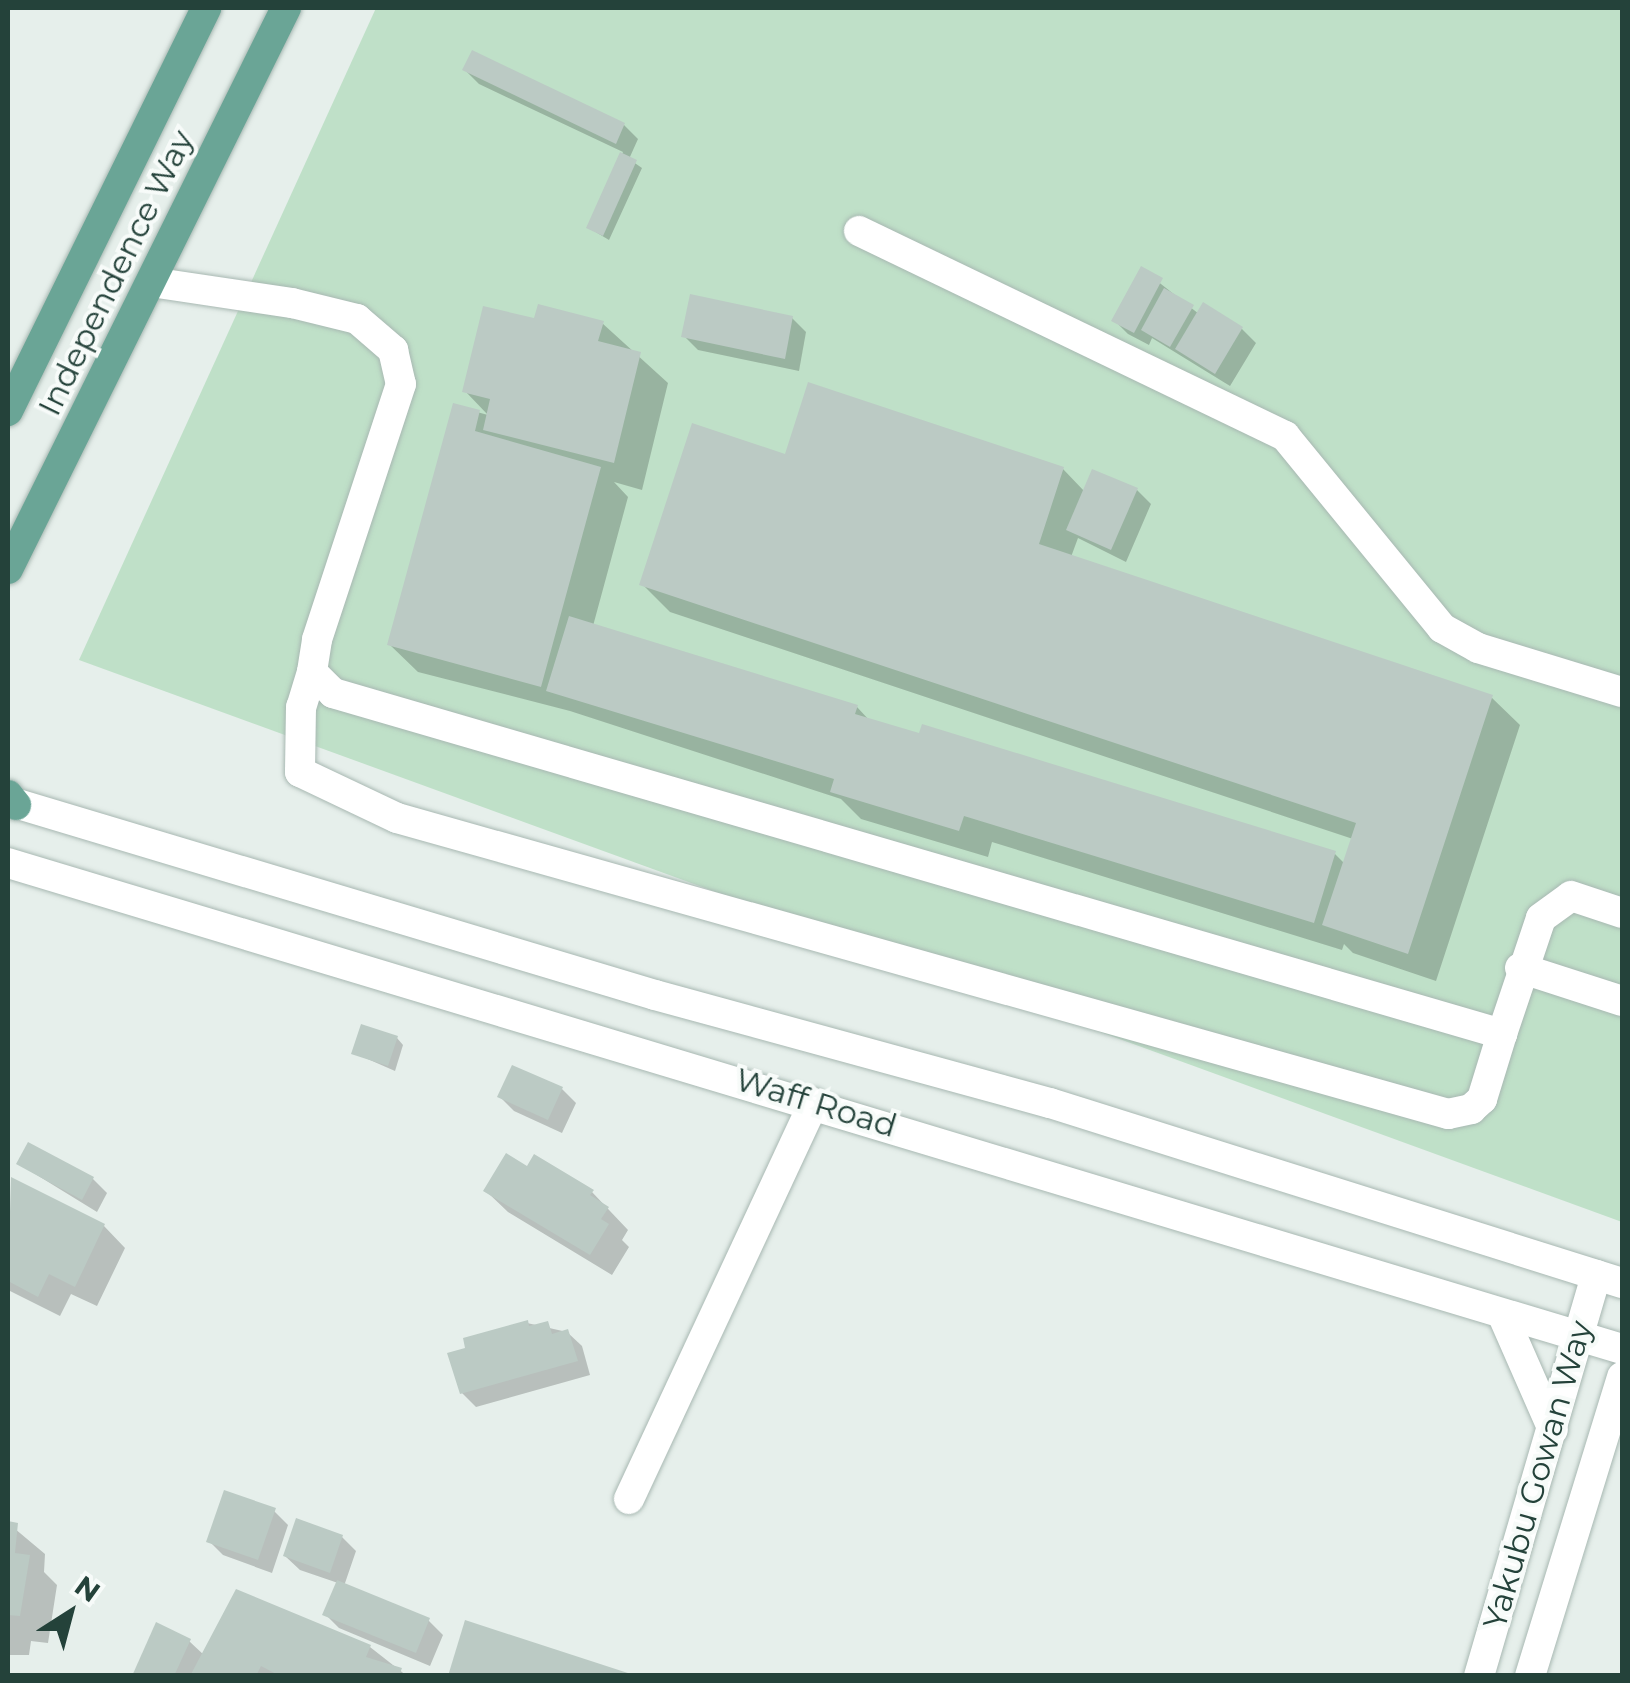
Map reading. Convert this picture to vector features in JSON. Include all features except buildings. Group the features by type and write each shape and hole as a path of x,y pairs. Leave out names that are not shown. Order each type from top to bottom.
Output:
{"main road":[{"name":"Independence Way","path":"8,411 206,8"},
{"name":"Independence Way","path":"8,569 286,8"}],"street":[{"path":"859,231 1285,436 1442,628 1478,648 1622,692"},
{"path":"151,282 292,302 358,319 393,350 401,384 317,640 301,707 300,772 397,818 1448,1114 1471,1109 1482,1099 1520,968 1541,918 1571,896 1622,913"},
{"path":"312,672 333,693 1502,1034"},
{"name":"Waff Road","path":"10,800 1050,1104 1609,1279"},
{"name":"Waff Road","path":"8,862 1622,1350"},
{"path":"1520,968 1622,1001"},
{"path":"629,1499 814,1103"},
{"name":"Yakubu Gowan Way","path":"1480,1676 1579,1336 1609,1279"},
{"path":"1503,1316 1553,1430"},
{"name":"Yakubu Gowan Way","path":"1530,1676 1622,1376"},
{"path":"1598,1453 1622,1433"}],"green space":[{"path":"376,8 1622,8 1622,1222 79,660"}]}
